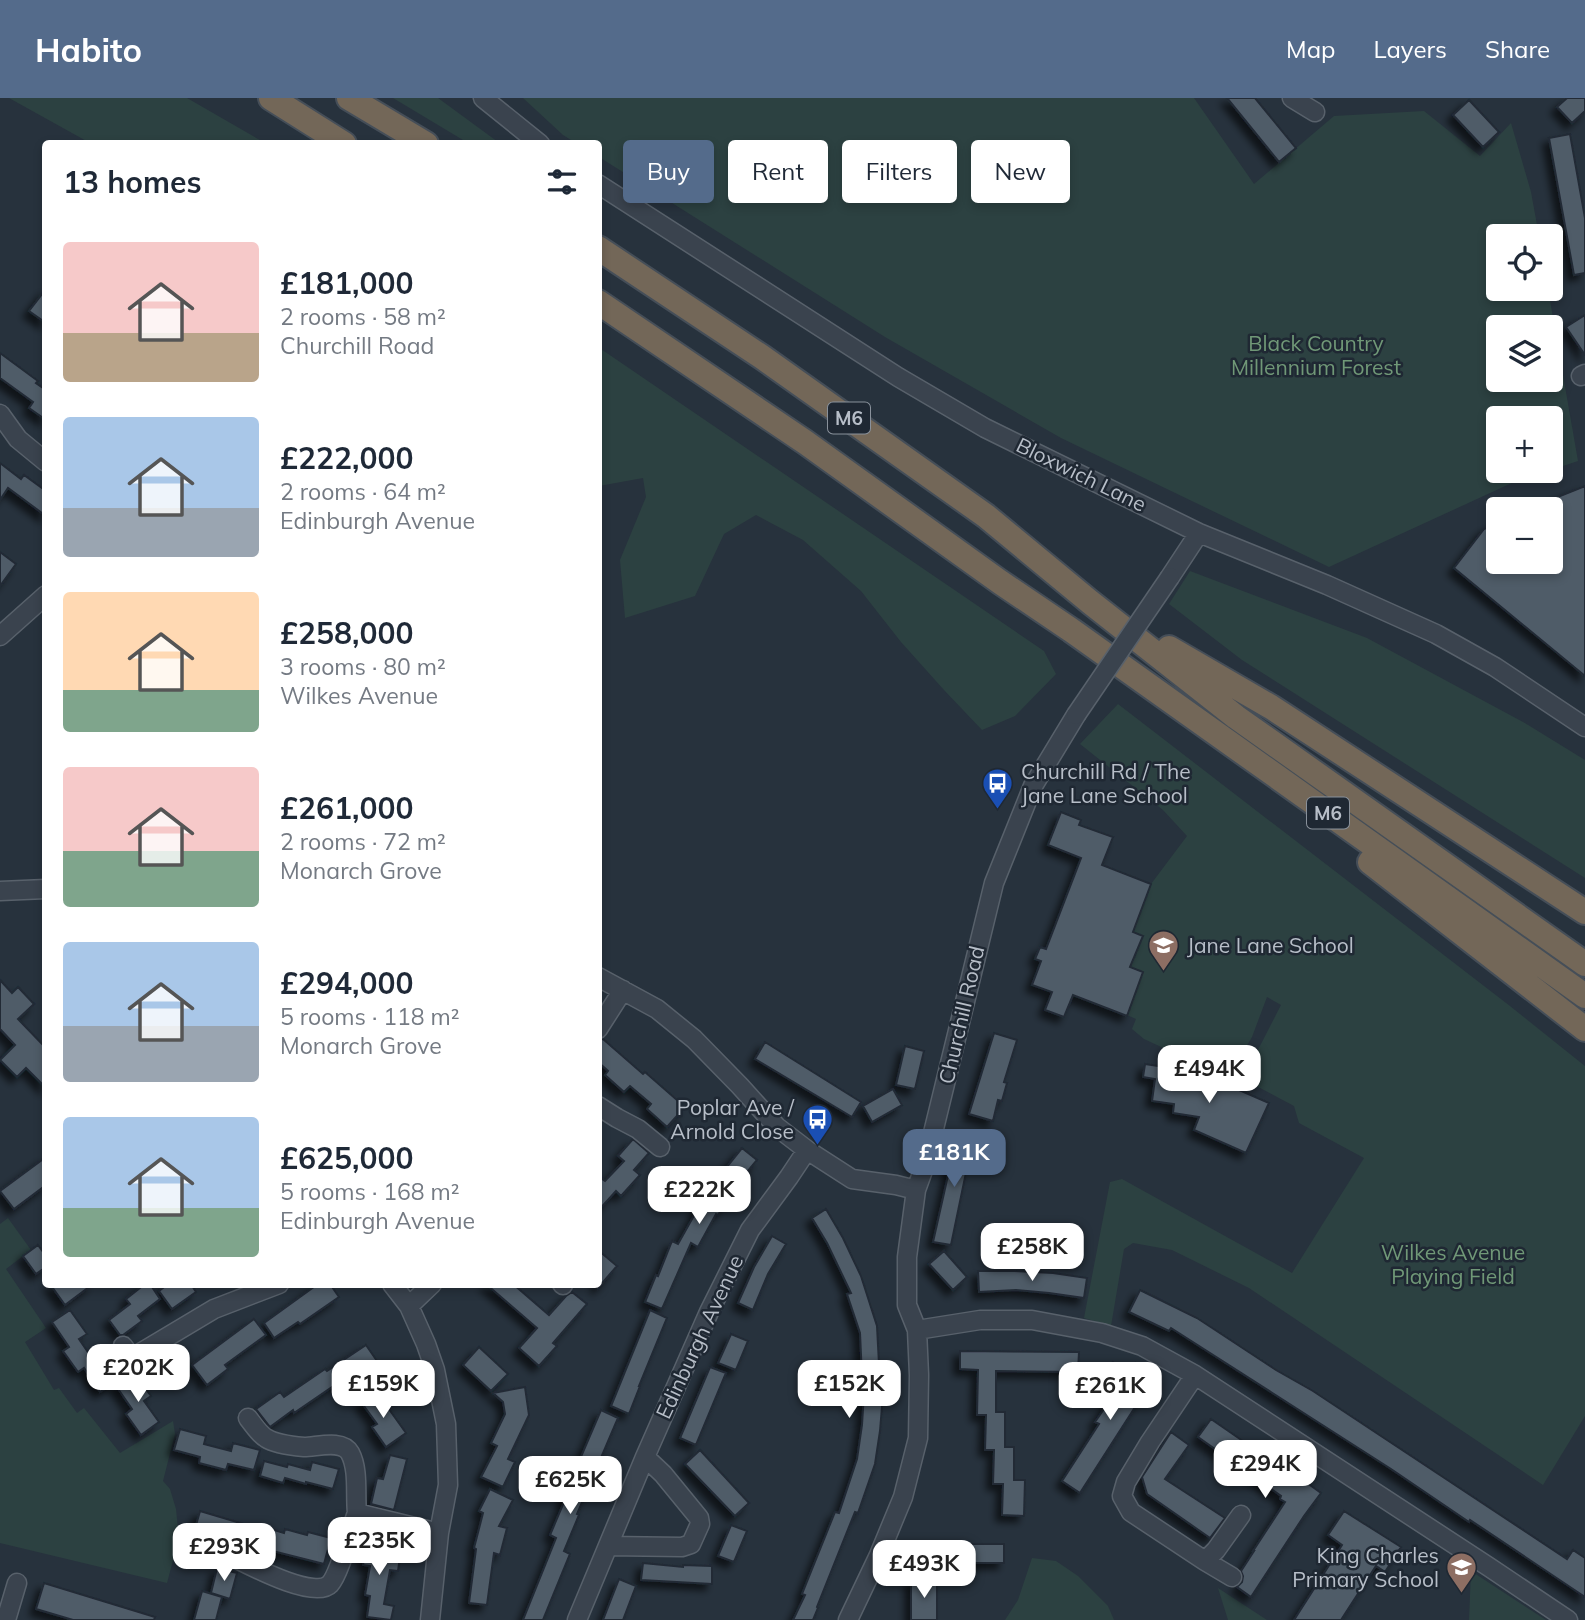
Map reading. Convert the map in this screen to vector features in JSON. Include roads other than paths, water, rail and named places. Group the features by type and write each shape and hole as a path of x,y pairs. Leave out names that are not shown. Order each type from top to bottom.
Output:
{"highway":[{"path":"271,98 338,140"},
{"path":"349,98 419,140"},
{"name":"M6","path":"602,251 762,356 986,516 1236,717 1585,964"},
{"name":"M6","path":"602,305 805,442 1585,996"},
{"path":"1090,602 1271,707 1585,912"},
{"path":"1071,630 1585,1029"}],"street":[{"path":"483,98 535,140"},
{"path":"1292,98 1315,113"},
{"name":"Bloxwich Lane","path":"602,187 898,377 985,428 1199,533 1327,585 1436,634 1495,667 1585,727"},
{"path":"0,414 18,439 42,459"},
{"name":"Churchill Road","path":"848,1620 903,1497 918,1437 917,1329 907,1305 907,1248 916,1190 925,1165 994,883 1033,786 1076,715 1199,533"},
{"path":"0,636 42,599"},
{"path":"0,891 42,889"},
{"path":"602,979 657,1009 694,1039 777,1127 807,1150 852,1179 916,1190"},
{"path":"602,1023 623,990"},
{"path":"602,1109 638,1129 660,1147"},
{"name":"Edinburgh Avenue","path":"577,1620 709,1312 750,1230 807,1150"},
{"path":"123,1346 132,1358 214,1309 269,1288"},
{"path":"395,1288 409,1306 426,1344 435,1370 446,1424 448,1485 439,1534 430,1620"},
{"path":"409,1306 428,1288"},
{"path":"917,1329 980,1320 1032,1320 1102,1333 1142,1346 1195,1376 1567,1620"},
{"path":"1195,1376 1132,1472 1122,1496 1131,1512 1232,1577"},
{"path":"235,1558 264,1573 309,1588 327,1587 332,1582 345,1549 356,1513 355,1468 349,1452 343,1446 302,1447 265,1438 248,1418"},
{"path":"608,1546 682,1547 691,1544 700,1524 699,1518 663,1474 645,1457"},
{"path":"356,1513 439,1534"},
{"path":"1205,1561 1241,1515"},
{"path":"6,1620 17,1583"}],"place":[{"name":"Churchill Rd / The Jane Lane School","path":"998,811"},
{"name":"Jane Lane School","path":"1164,973"},
{"name":"Poplar Ave / Arnold Close","path":"817,1147"},
{"name":"King Charles Primary School","path":"1462,1595"}],"park label":[{"name":"Black Country Millennium Forest","path":"1316,356"},
{"name":"Wilkes Avenue Playing Field","path":"1453,1265"}]}
